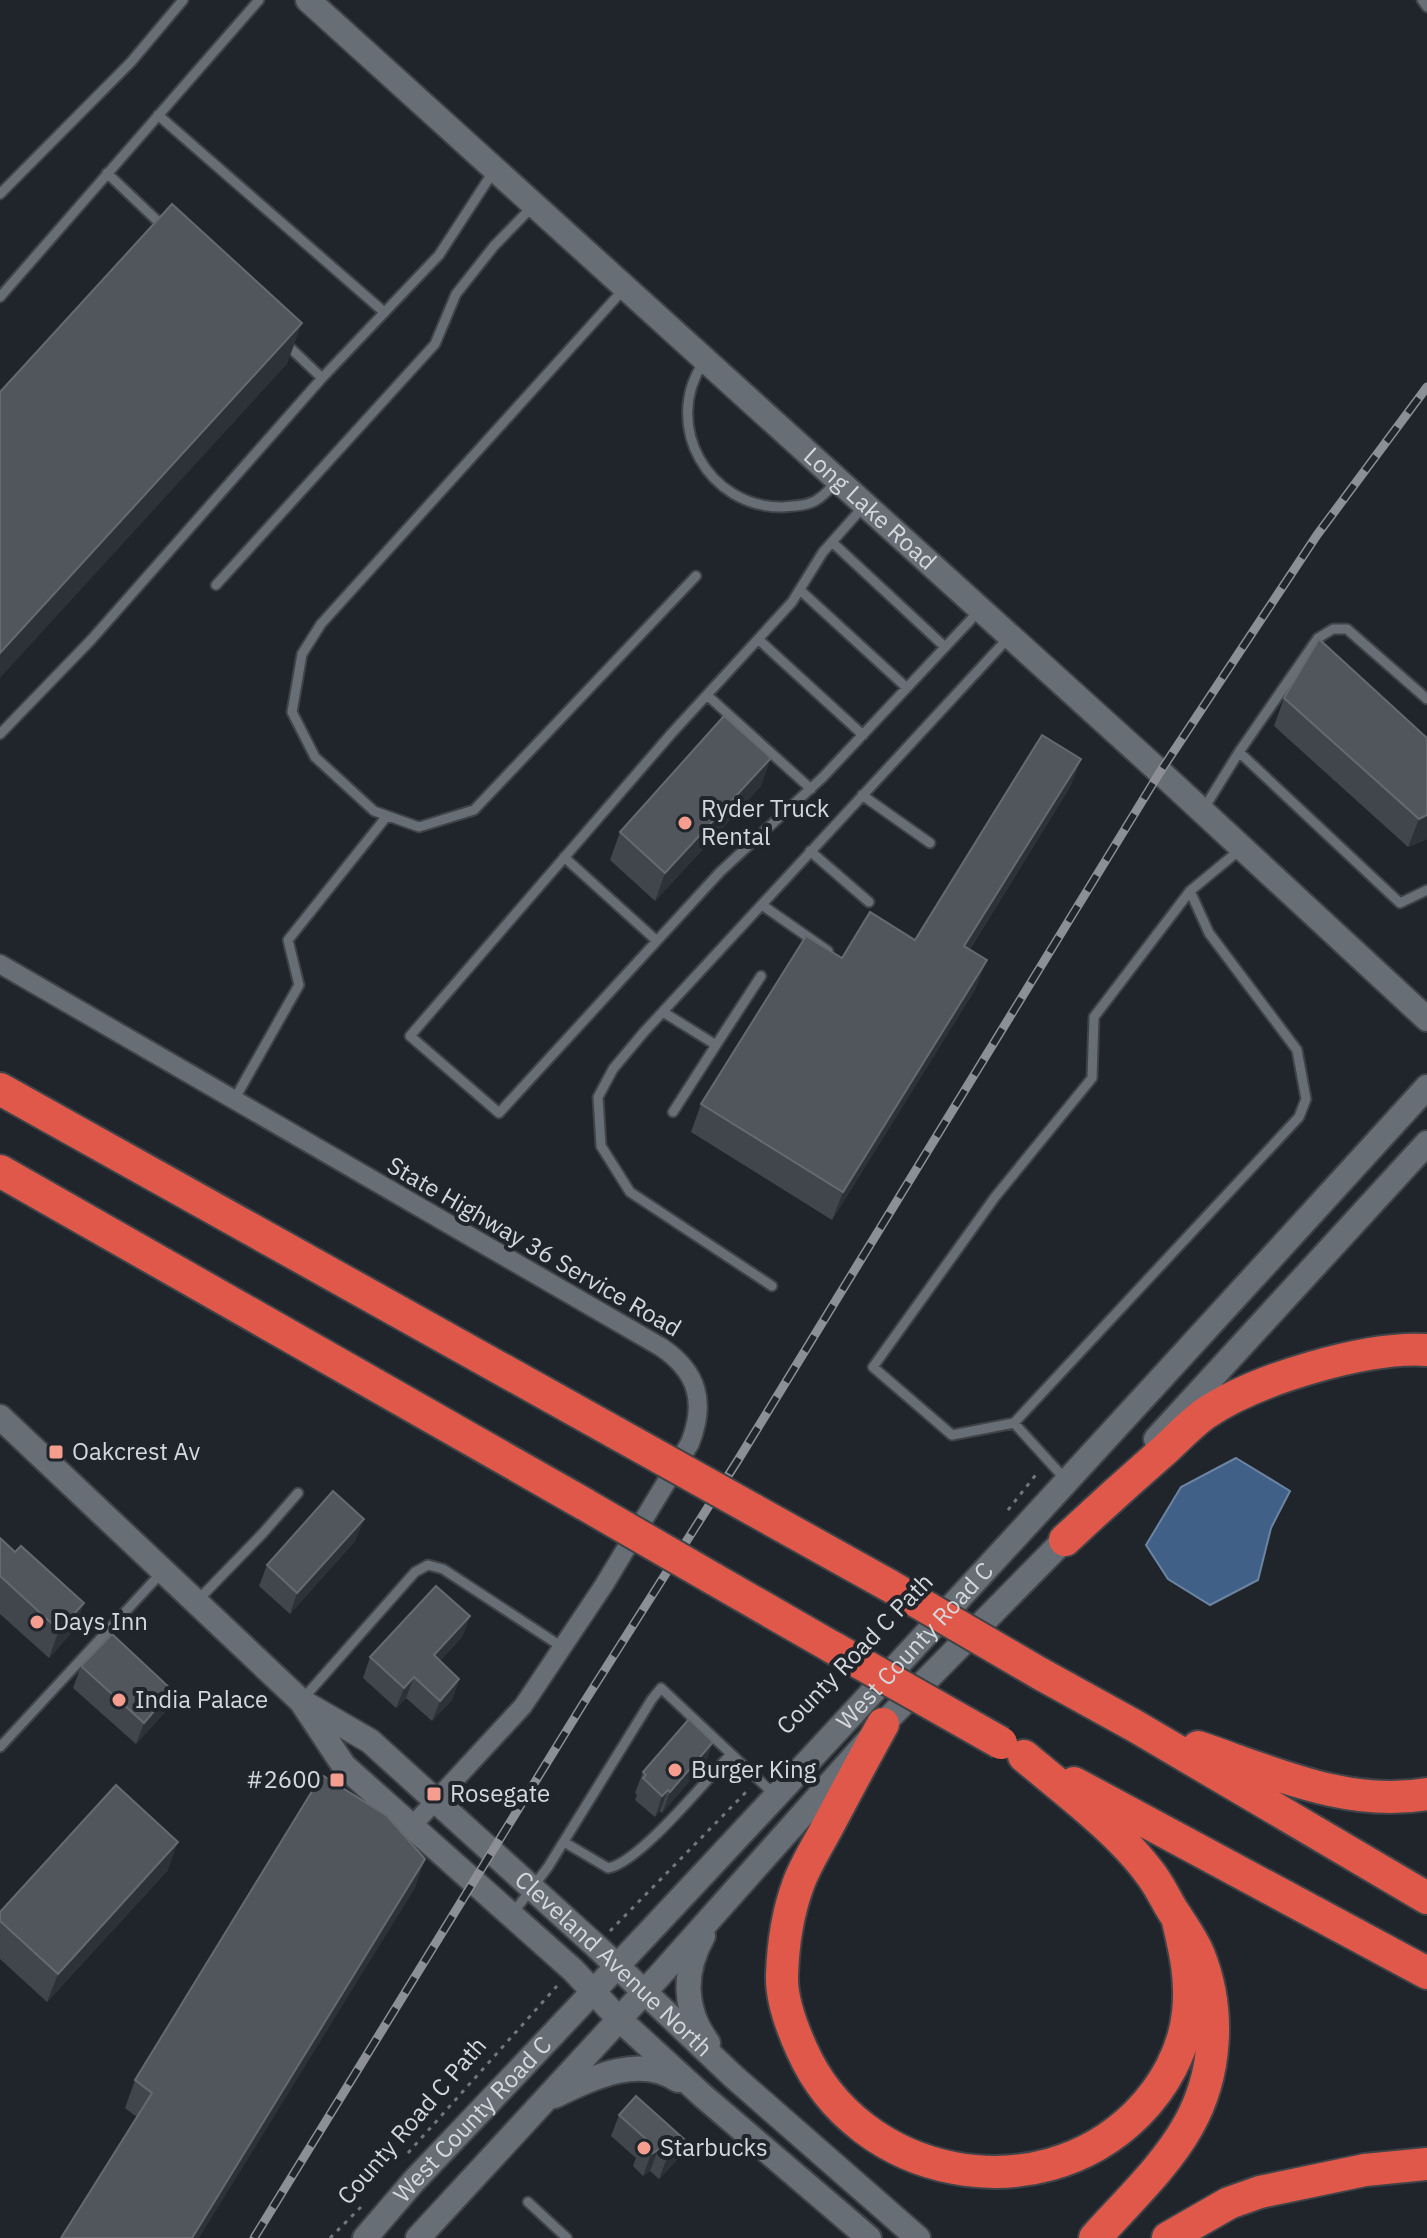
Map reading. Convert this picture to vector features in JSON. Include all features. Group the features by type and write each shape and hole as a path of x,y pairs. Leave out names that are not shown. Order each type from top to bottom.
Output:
{"highway":[{"path":"0,1089 890,1586 1427,1898"},
{"path":"0,1171 1012,1749 1427,1973"},
{"path":"1065,1540 1206,1413 1249,1391 1341,1360 1401,1348 1427,1350"},
{"path":"883,1724 798,1884 781,1977 790,2019 807,2063 835,2102 867,2132 924,2162 955,2170 987,2172 1018,2172 1047,2166 1101,2143 1125,2126 1156,2093 1182,2043 1190,1988 1188,1959 1177,1917"},
{"path":"1135,1726 1343,1794 1378,1797 1427,1794"},
{"path":"1012,1749 1082,1805 1149,1871 1199,1956 1208,1985 1213,2026 1209,2070 1201,2099 1188,2127 1170,2152 1095,2238"},
{"path":"1168,2238 1229,2203 1260,2192 1365,2170 1427,2164"}],"street":[{"name":"Long Lake Road","path":"308,0 1010,636 1427,1019"},
{"name":"State Highway 36 Service Road","path":"0,964 661,1347 688,1372 696,1390 699,1408 697,1426 690,1443 604,1585 523,1706 412,1826"},
{"name":"West County Road C","path":"365,2238 413,2182 593,1993 768,1788 1067,1481 1427,1087"},
{"name":"West County Road C","path":"418,2238 719,1909 883,1724 1065,1540 1427,1143"},
{"name":"Cleveland Avenue North","path":"0,1417 301,1701 344,1766 573,1970 618,2018 703,2096 869,2238"},
{"name":"Cleveland Avenue North","path":"301,1701 370,1741 734,2077 918,2238"},
{"path":"719,1909 693,1954 688,1995 704,2037 734,2077"},
{"path":"545,2100 591,2079 643,2067 670,2075 703,2096"}],"lane":[{"path":"0,194 131,62 183,0"},
{"path":"0,297 259,0"},
{"path":"1422,0 1427,7"},
{"path":"158,115 384,312"},
{"path":"0,734 91,640 322,378 439,255 495,169"},
{"path":"107,173 175,238"},
{"path":"216,585 435,344 456,294 494,246 534,205"},
{"path":"625,287 321,624 302,654 292,712 315,757 374,811 419,827 474,810 696,576"},
{"path":"277,335 322,378"},
{"path":"705,360 687,394 691,446 706,470 727,490 772,507 798,506 817,500 838,480"},
{"path":"865,505 832,542 792,602 564,857 410,1036 499,1113 720,872 811,789 980,610"},
{"path":"832,542 945,647"},
{"path":"800,590 907,688"},
{"path":"1202,812 1239,752 1318,638 1333,629 1347,629 1427,699"},
{"path":"772,1286 630,1192 601,1146 598,1097 613,1069 663,1012 1010,636"},
{"path":"758,639 863,735"},
{"path":"707,695 811,789"},
{"path":"1239,752 1400,903 1427,890"},
{"path":"862,795 930,843"},
{"path":"234,1100 299,985 288,940 387,816"},
{"path":"1190,891 1209,933 1297,1050 1306,1099 1299,1117 1014,1423 952,1435 873,1367 995,1197 1092,1078 1094,1017 1190,891 1242,848"},
{"path":"810,851 869,902"},
{"path":"564,857 657,941"},
{"path":"762,905 836,956"},
{"path":"673,1112 761,976"},
{"path":"663,1012 716,1045"},
{"path":"1014,1423 1067,1481"},
{"path":"196,1602 298,1493"},
{"path":"301,1701 415,1572 428,1565 443,1569 562,1647"},
{"path":"0,1747 163,1571"},
{"path":"511,1915 533,1889 661,1688 768,1788"},
{"path":"564,1842 608,1868 619,1867 731,1754"},
{"path":"528,2202 567,2238"}],"path":[{"path":"1003,1516 1047,1462"},
{"path":"611,1930 768,1788"},
{"name":"County Road C Path","path":"400,2162 552,1991"},
{"name":"County Road C Path","path":"330,2238 369,2197"}],"water":[{"path":"1236,1458 1290,1491 1271,1528 1258,1580 1210,1605 1168,1579 1146,1545 1181,1487"}],"building":[{"path":"172,204 302,323 0,653 0,392"},
{"path":"1319,639 1427,738 1427,815 1419,819 1284,698"},
{"name":"Ryder Truck Rental","path":"724,716 771,758 665,873 620,832"},
{"path":"1042,735 1081,759 964,946 987,960 843,1192 701,1104 806,936 842,958 870,912 915,940"},
{"path":"333,1491 364,1519 297,1593 267,1565"},
{"path":"0,1538 15,1552 21,1546 84,1603 59,1630 0,1576"},
{"path":"436,1586 470,1616 434,1655 459,1679 440,1701 414,1677 404,1688 370,1657"},
{"path":"112,1634 172,1690 144,1723 81,1666"},
{"path":"689,1719 713,1742 670,1792 668,1790 662,1796 643,1778 646,1775 643,1772"},
{"path":"322,1775 387,1816 425,1859 192,2238 61,2238 152,2093 135,2080"},
{"path":"116,1785 178,1842 58,1974 0,1921 0,1912"},
{"path":"636,2096 684,2139 667,2158 658,2150 651,2154 641,2145 646,2139 619,2115"}],"railway":[{"path":"254,2238 583,1704 738,1460 1160,772 1317,535 1427,387"}],"place":[{"name":"Ryder Truck Rental","path":"685,823"},
{"name":"Oakcrest Av","path":"56,1452"},
{"name":"Days Inn","path":"37,1622"},
{"name":"India Palace","path":"119,1700"},
{"name":"Burger King","path":"675,1770"},
{"name":"#2600","path":"337,1780"},
{"name":"Rosegate","path":"434,1794"},
{"name":"Starbucks","path":"644,2148"}]}
